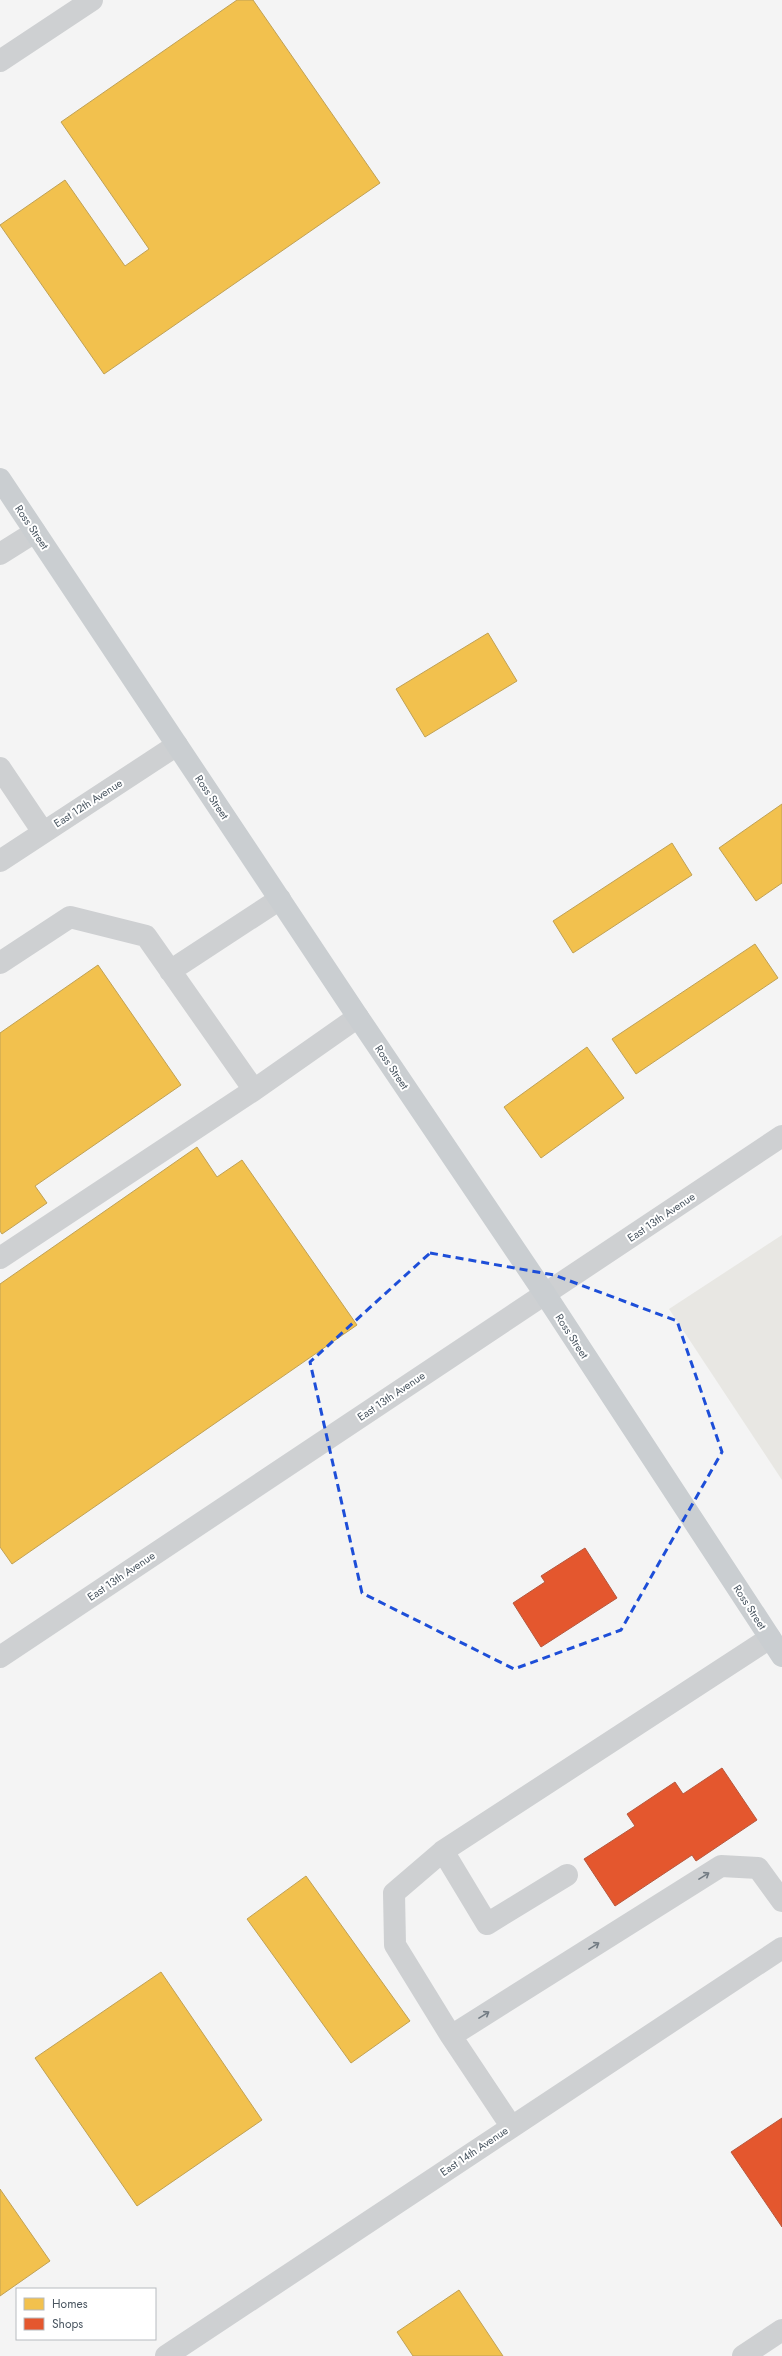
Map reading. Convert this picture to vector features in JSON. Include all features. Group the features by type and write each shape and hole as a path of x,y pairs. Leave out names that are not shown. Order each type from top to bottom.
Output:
{"main road":[{"name":"Ross Street","path":"0,479 176,745 545,1294 782,1656"}],"street":[{"path":"0,61 92,0"},
{"path":"0,554 35,532"},
{"name":"East 12th Avenue","path":"0,861 176,745"},
{"path":"0,768 43,832"},
{"path":"170,971 280,899"},
{"path":"0,964 70,917 146,936 254,1090"},
{"path":"0,1258 254,1090 358,1017"},
{"name":"East 13th Avenue","path":"0,1657 782,1136"},
{"path":"511,2126 451,2036 395,1945 394,1893 442,1850 770,1638"},
{"path":"442,1850 487,1924 567,1875"},
{"path":"451,2036 721,1866 758,1868 782,1901"},
{"name":"East 14th Avenue","path":"166,2356 511,2126 782,1948"},
{"path":"743,2356 782,2330"}],"highlighted area":[{"path":"430,1253 554,1275 677,1321 722,1452 621,1630 514,1669 362,1593 310,1362"}],"shaded area":[{"path":"782,1235 782,1480 669,1309"}],"building: Homes":[{"path":"237,0 253,0 380,183 104,374 0,225 65,180 125,266 149,249 61,122"},
{"path":"488,633 517,681 425,737 396,689"},
{"path":"782,804 782,883 756,901 719,848"},
{"path":"672,843 692,875 573,953 553,921"},
{"path":"755,944 778,978 636,1074 612,1039"},
{"path":"98,965 181,1085 35,1186 47,1203 2,1234 0,1231 0,1033"},
{"path":"587,1047 624,1098 541,1158 504,1107"},
{"path":"197,1147 217,1177 242,1160 357,1325 12,1564 0,1547 0,1284"},
{"path":"306,1876 410,2021 351,2063 247,1919"},
{"path":"161,1972 262,2120 137,2206 35,2058"},
{"path":"0,2189 50,2261 0,2296"},
{"path":"459,2290 503,2356 413,2356 397,2332"}],"building: Shops":[{"path":"585,1548 617,1598 541,1647 513,1603 545,1582 541,1576"},
{"path":"722,1768 757,1820 696,1861 692,1855 615,1906 584,1859 635,1826 627,1814 675,1782 683,1794"},
{"path":"782,2118 782,2227 731,2152"}]}
